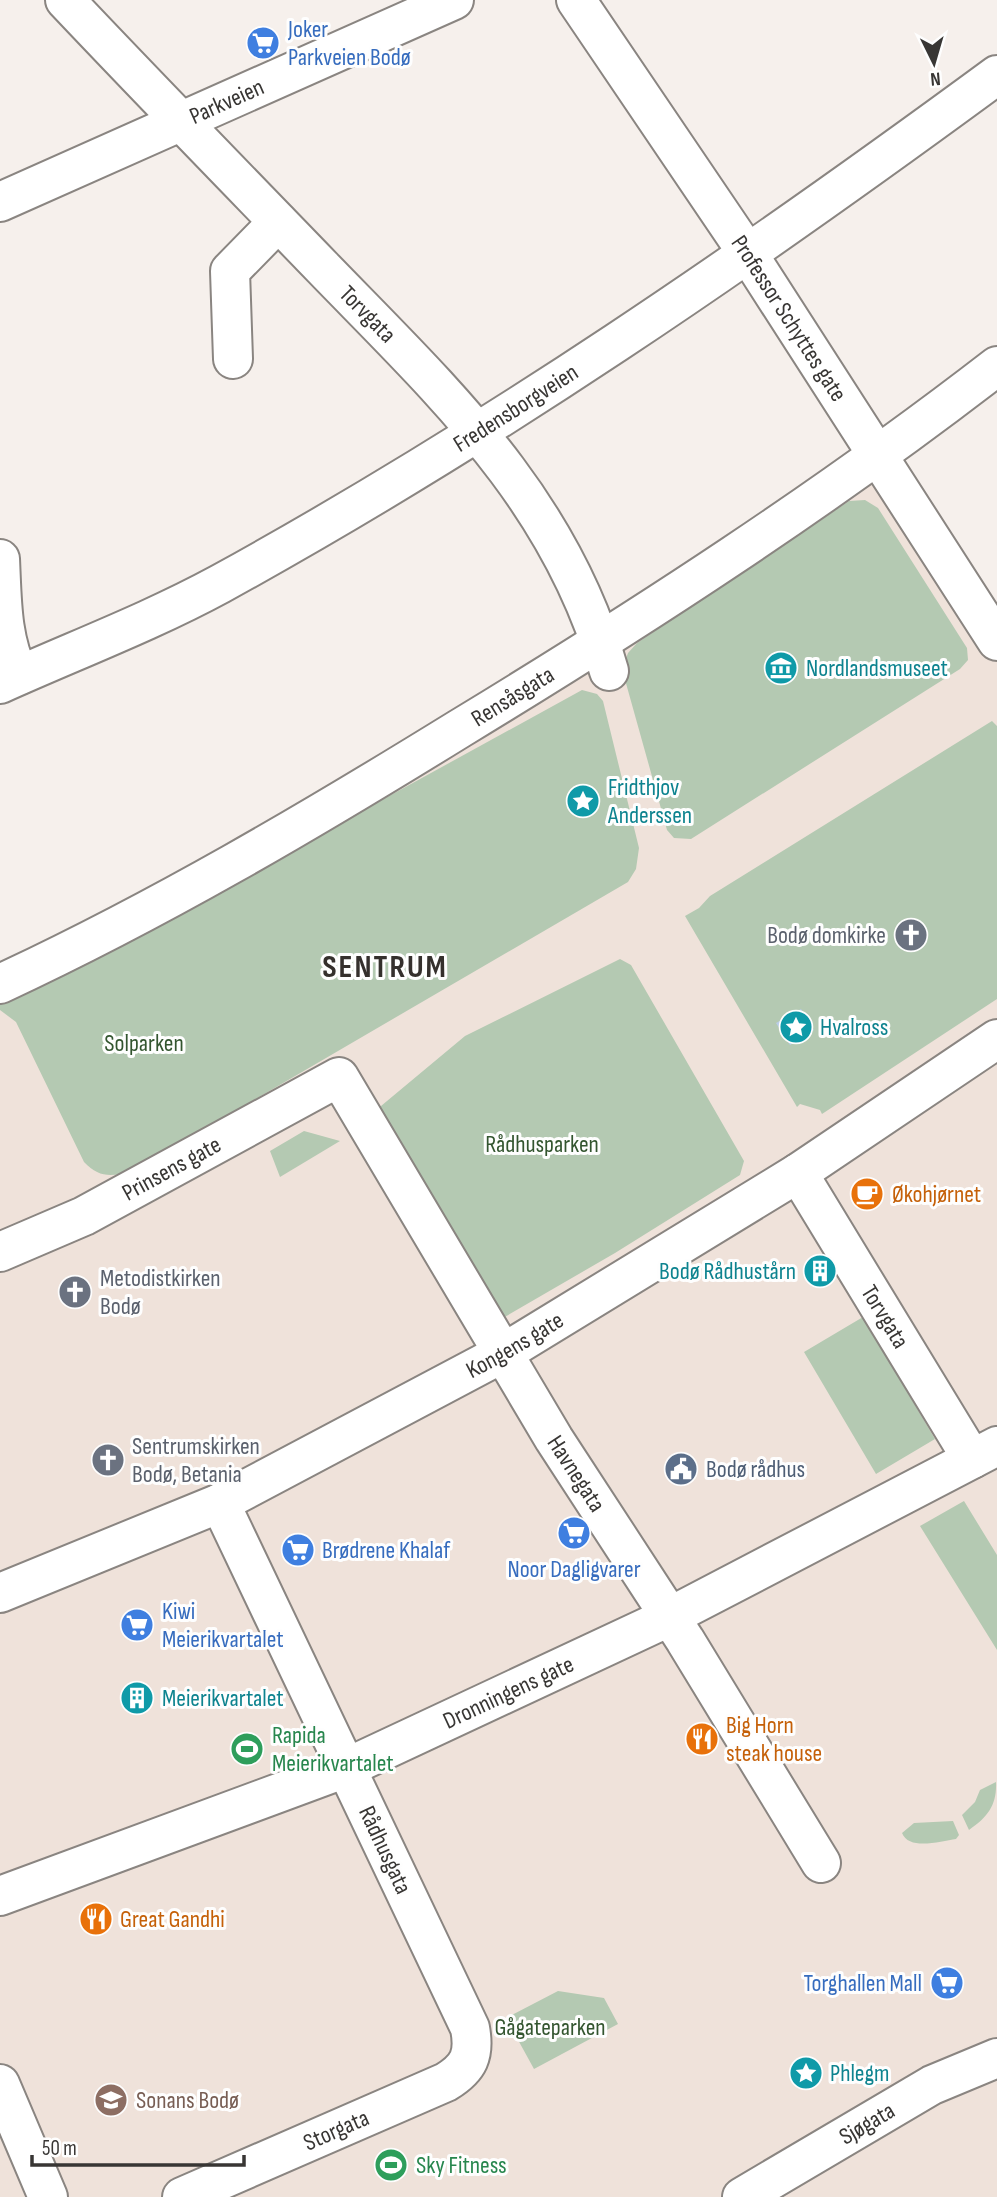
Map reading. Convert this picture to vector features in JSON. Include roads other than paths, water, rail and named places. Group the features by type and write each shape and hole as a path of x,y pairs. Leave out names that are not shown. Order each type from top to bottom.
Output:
{"street":[{"name":"Torvgata","path":"65,0 480,432 540,516 568,565 605,657"},
{"name":"Parkveien","path":"0,202 454,0"},
{"name":"Professor Schyttes gate","path":"576,0 748,254 997,641"},
{"name":"Fredensborgveien","path":"9,680 217,585 480,432 992,89"},
{"path":"233,359 230,271 278,222"},
{"name":"Rensåsgata","path":"0,984 226,869 605,657 878,458 997,366"},
{"path":"0,559 3,628 9,654 9,680"},
{"name":"Kongens gate","path":"0,1593 220,1503 505,1352 798,1173 997,1039"},
{"name":"Prinsens gate","path":"0,1252 84,1216 338,1077"},
{"name":"Havnegata","path":"338,1077 566,1458 669,1617 821,1863"},
{"name":"Torvgata","path":"798,1173 985,1453"},
{"name":"Dronningens gate","path":"0,1896 345,1768 669,1617 985,1453"},
{"name":"Rådhusgata","path":"220,1503 470,2028 473,2047"},
{"name":"Storgata","path":"182,2197 446,2082 461,2073 469,2063 473,2047"},
{"name":"Sjøgata","path":"742,2197 932,2085 997,2058"},
{"path":"0,2084 48,2197"}],"water":[{"path":"801,1009 814,1030 790,1045 776,1023"}],"place":[{"name":"Joker Parkveien Bodø","path":"263,43"},
{"name":"Nordlandsmuseet","path":"781,668"},
{"name":"Fridthjov Anderssen","path":"583,801"},
{"name":"Bodø domkirke","path":"911,935"},
{"name":"Hvalross","path":"796,1027"},
{"name":"Økohjørnet","path":"867,1194"},
{"name":"Bodø Rådhustårn","path":"820,1271"},
{"name":"Metodistkirken Bodø","path":"75,1292"},
{"name":"Sentrumskirken Bodø, Betania","path":"108,1460"},
{"name":"Bodø rådhus","path":"681,1469"},
{"name":"Noor Dagligvarer","path":"574,1533"},
{"name":"Brødrene Khalaf","path":"298,1550"},
{"name":"Kiwi Meierikvartalet","path":"137,1625"},
{"name":"Meierikvartalet","path":"137,1698"},
{"name":"Big Horn steak house","path":"702,1739"},
{"name":"Rapida Meierikvartalet","path":"247,1749"},
{"name":"Great Gandhi","path":"96,1919"},
{"name":"Torghallen Mall","path":"947,1983"},
{"name":"Phlegm","path":"806,2073"},
{"name":"Sonans Bodø","path":"111,2100"},
{"name":"Sky Fitness","path":"391,2165"}],"district":[{"name":"SENTRUM","path":"385,967"}],"park label":[{"name":"Solparken","path":"144,1043"},
{"name":"Rådhusparken","path":"542,1144"},
{"name":"Gågateparken","path":"550,2027"}]}
